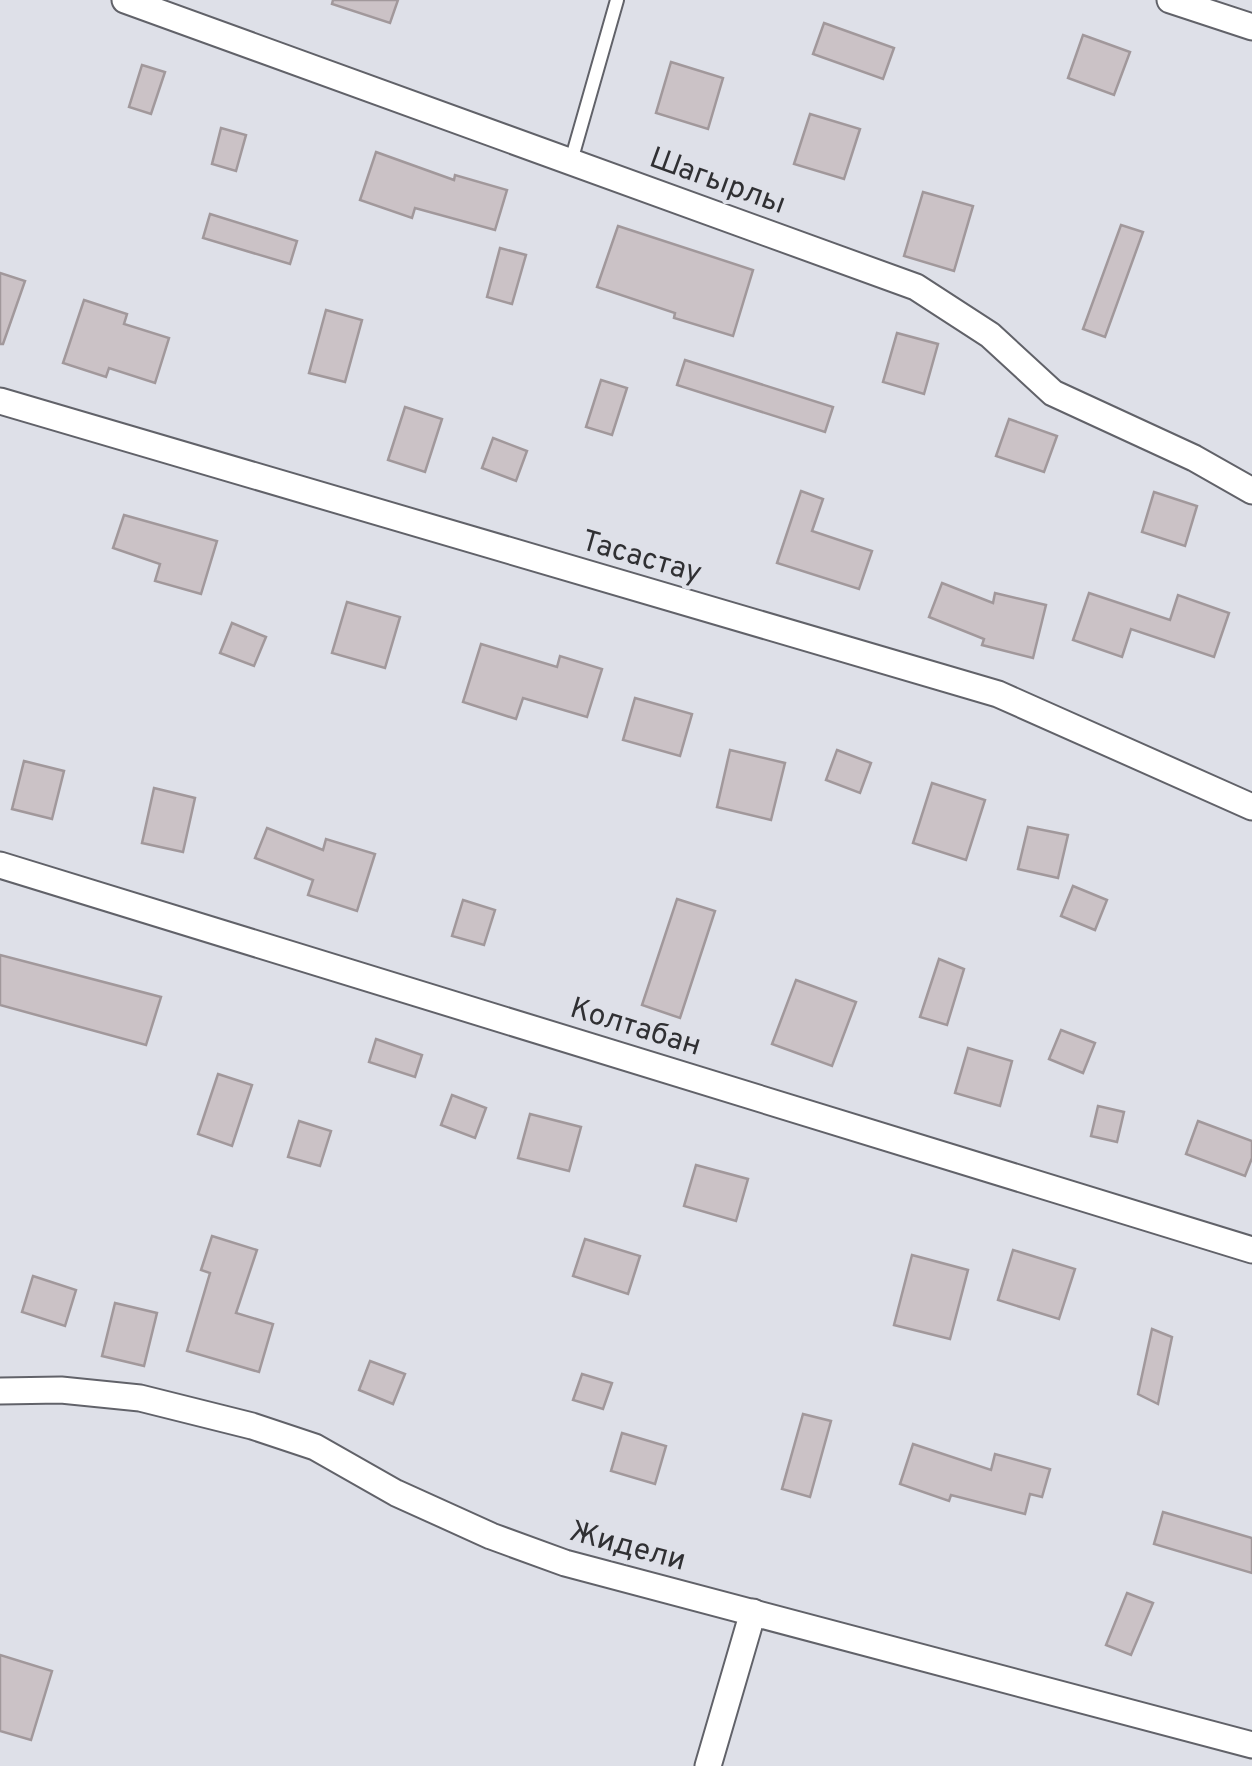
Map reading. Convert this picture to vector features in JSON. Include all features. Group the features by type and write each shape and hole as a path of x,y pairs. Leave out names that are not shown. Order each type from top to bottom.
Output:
{"street":[{"name":"Шагырлы","path":"125,0 916,287 990,335 1053,392 1194,458 1252,490"},
{"path":"1170,0 1252,28"},
{"name":"Тасастау","path":"0,402 998,694 1252,807"},
{"name":"Колтабан","path":"0,865 1252,1250"},
{"name":"Жидели","path":"0,1392 60,1390 140,1398 252,1426 315,1446 396,1494 565,1563 1252,1746"},
{"path":"708,1766 753,1612"}],"lane":[{"path":"570,161 617,0"}],"building":[{"path":"333,0 398,0 390,23 332,4"},
{"path":"824,23 894,48 883,79 813,54"},
{"path":"1083,35 1130,52 1114,95 1068,78"},
{"path":"671,62 723,78 708,129 656,113"},
{"path":"142,65 165,72 151,114 129,107"},
{"path":"810,114 860,129 844,179 794,164"},
{"path":"221,128 246,135 236,171 212,164"},
{"path":"376,152 454,180 455,175 507,190 495,230 415,208 412,218 360,200"},
{"path":"923,192 973,206 954,271 904,256"},
{"path":"210,214 297,241 290,264 203,238"},
{"path":"1121,225 1143,232 1105,337 1083,329"},
{"path":"618,226 753,270 733,336 674,318 675,313 597,287"},
{"path":"500,248 526,255 512,304 487,297"},
{"path":"0,273 25,281 3,344 0,344"},
{"path":"84,300 127,314 124,324 169,338 155,383 109,368 106,377 63,363"},
{"path":"326,310 362,320 345,382 309,373"},
{"path":"897,333 938,344 924,394 883,382"},
{"path":"685,360 833,407 825,432 677,385"},
{"path":"601,380 627,388 612,435 586,427"},
{"path":"405,407 442,419 425,472 388,460"},
{"path":"1009,419 1057,436 1044,472 996,456"},
{"path":"493,438 527,451 516,481 482,468"},
{"path":"801,491 823,499 812,531 872,551 859,589 777,563"},
{"path":"1154,492 1197,506 1185,546 1142,532"},
{"path":"124,515 217,541 201,594 155,581 160,564 113,548"},
{"path":"942,583 993,603 995,593 1046,605 1033,658 982,645 984,639 929,617"},
{"path":"1089,593 1170,620 1178,595 1229,613 1214,657 1131,629 1122,657 1073,640"},
{"path":"347,602 400,617 385,668 332,653"},
{"path":"232,623 266,637 254,666 220,653"},
{"path":"481,644 557,667 560,656 602,669 587,717 523,698 516,719 463,702"},
{"path":"635,698 692,714 680,756 623,740"},
{"path":"730,750 785,763 771,820 717,807"},
{"path":"837,750 871,763 860,793 826,780"},
{"path":"24,761 64,771 52,819 12,809"},
{"path":"932,783 985,800 966,860 913,843"},
{"path":"154,788 195,798 183,852 142,843"},
{"path":"1028,827 1068,835 1058,878 1018,869"},
{"path":"267,828 323,850 326,839 375,854 357,911 308,895 313,880 255,858"},
{"path":"1073,886 1107,900 1095,930 1061,916"},
{"path":"677,899 715,911 680,1018 642,1005"},
{"path":"463,900 495,910 484,945 452,936"},
{"path":"0,955 161,997 146,1045 0,1005"},
{"path":"939,959 964,969 947,1025 920,1017"},
{"path":"796,980 856,1002 832,1066 772,1044"},
{"path":"1061,1030 1095,1043 1083,1073 1049,1059"},
{"path":"376,1039 422,1055 415,1077 369,1062"},
{"path":"968,1048 1012,1061 1000,1106 955,1093"},
{"path":"218,1074 252,1085 232,1146 198,1134"},
{"path":"452,1095 486,1108 475,1138 441,1125"},
{"path":"1098,1106 1124,1112 1117,1142 1091,1136"},
{"path":"530,1114 581,1127 569,1171 518,1158"},
{"path":"299,1121 331,1131 320,1166 288,1157"},
{"path":"1198,1121 1252,1141 1252,1158 1245,1176 1186,1154"},
{"path":"696,1165 748,1179 736,1221 684,1206"},
{"path":"212,1236 257,1250 236,1313 273,1324 259,1372 187,1351 210,1273 201,1270"},
{"path":"585,1239 640,1256 628,1294 573,1276"},
{"path":"1013,1250 1075,1269 1059,1319 998,1300"},
{"path":"912,1255 968,1270 950,1339 894,1325"},
{"path":"33,1276 76,1290 65,1326 22,1312"},
{"path":"115,1303 157,1313 144,1366 102,1356"},
{"path":"1152,1329 1172,1337 1158,1404 1138,1394"},
{"path":"370,1361 405,1374 393,1404 359,1390"},
{"path":"582,1374 612,1383 603,1409 573,1400"},
{"path":"803,1414 831,1421 810,1497 782,1489"},
{"path":"622,1433 666,1446 655,1484 611,1471"},
{"path":"913,1444 991,1470 995,1454 1050,1469 1042,1497 1030,1494 1025,1514 951,1495 949,1501 900,1484"},
{"path":"1163,1512 1252,1538 1252,1573 1154,1544"},
{"path":"1127,1593 1153,1603 1131,1655 1106,1645"},
{"path":"0,1655 52,1671 31,1740 0,1731"}]}
